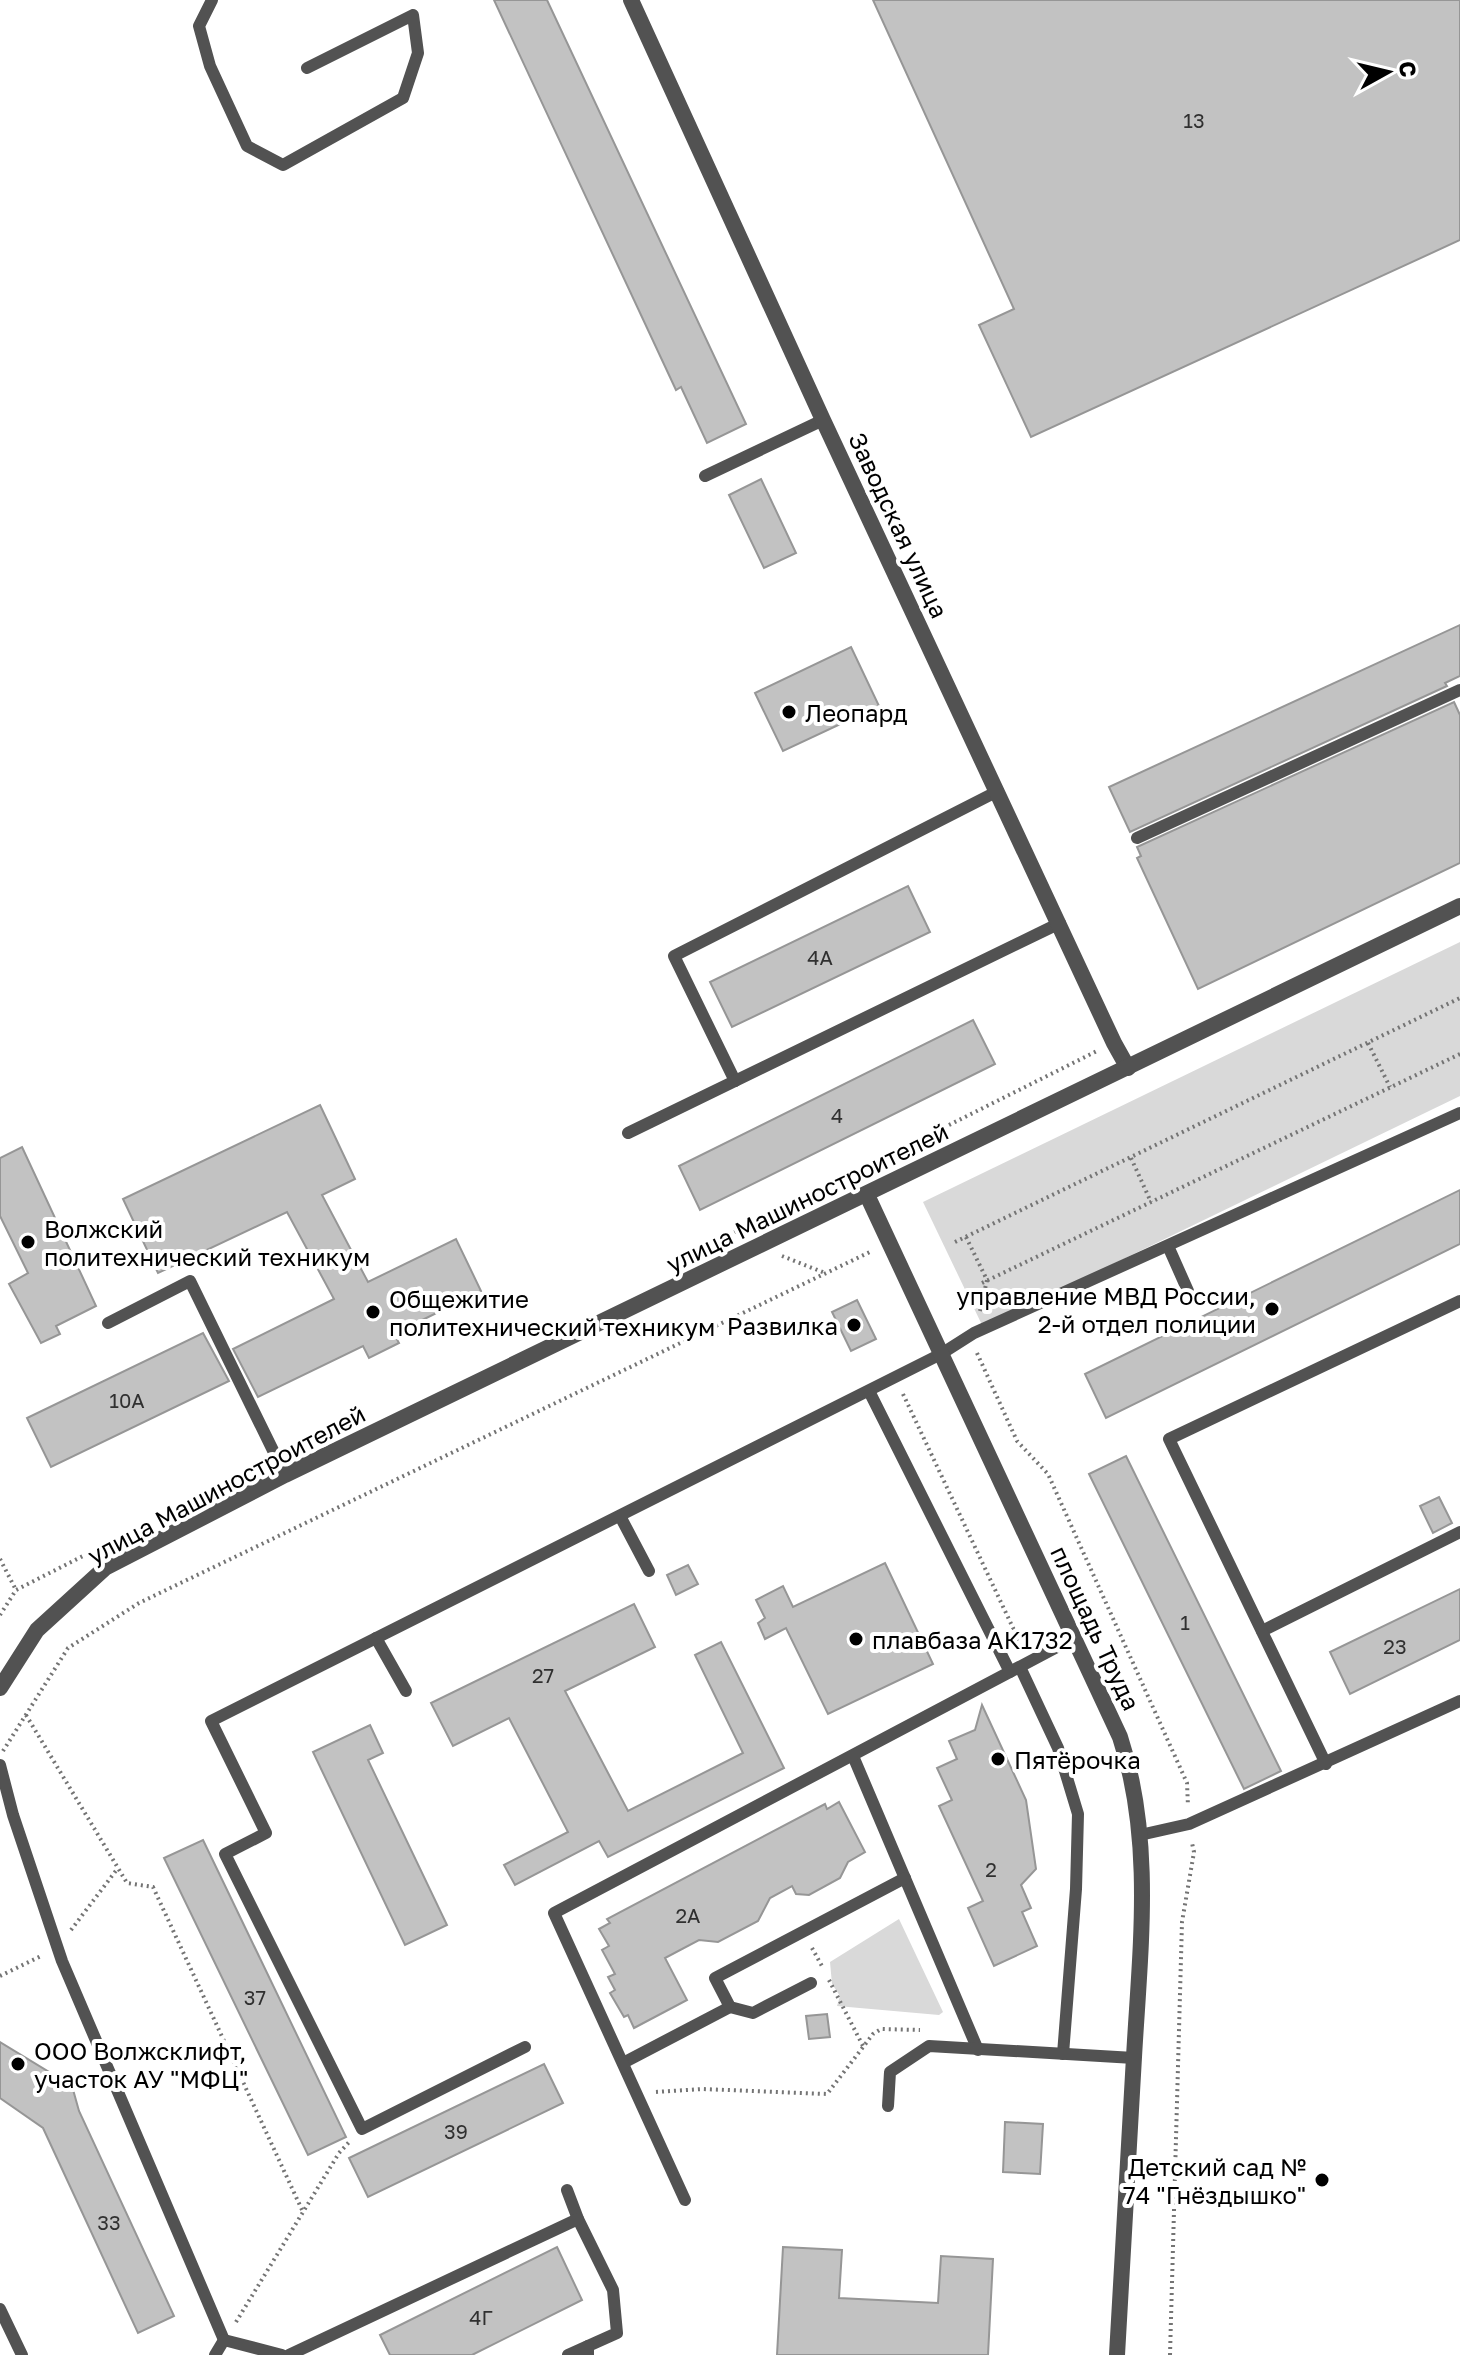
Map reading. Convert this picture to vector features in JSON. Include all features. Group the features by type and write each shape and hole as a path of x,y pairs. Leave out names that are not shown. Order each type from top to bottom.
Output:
{"street":[{"name":"Заводская улица","path":"631,0 823,420 1128,1068"},
{"name":"улица Машиностроителей","path":"0,1688 37,1630 105,1568 285,1475 1460,906"},
{"name":"площадь Труда","path":"867,1195 1120,1737 1135,1791 1140,1835 1142,1923 1117,2355"}],"lane":[{"path":"212,0 199,26 210,66 247,146 283,165 403,98 418,53 413,15 307,68"},
{"path":"705,476 823,420"},
{"path":"1137,838 1460,690"},
{"path":"735,1081 674,956 998,791"},
{"path":"628,1133 1060,923"},
{"path":"525,2047 362,2129 225,1854 266,1833 211,1721 895,1378 974,1333 1460,1113"},
{"path":"1168,1246 1188,1291"},
{"path":"108,1323 190,1281 285,1475"},
{"path":"1326,1764 1169,1439 1460,1301"},
{"path":"869,1391 1020,1667 1058,1748 1078,1814 1076,1889 1063,2054"},
{"path":"620,1516 649,1571"},
{"path":"1262,1631 1460,1532"},
{"path":"376,1638 406,1691"},
{"path":"685,2200 554,1913 1074,1638"},
{"path":"1140,1835 1189,1824 1460,1701"},
{"path":"853,1756 978,2050"},
{"path":"0,1765 13,1815 62,1961 224,2340"},
{"path":"730,2007 715,1978 905,1878"},
{"path":"623,2063 730,2007 753,2013 811,1983"},
{"path":"888,2106 890,2072 929,2046 1134,2058"},
{"path":"567,2190 613,2290 617,2333 588,2350 568,2355"},
{"path":"289,2355 578,2219"},
{"path":"0,2309 22,2355"},
{"path":"215,2355 224,2340"},
{"path":"224,2340 282,2355"}],"path":[{"path":"955,1242 1460,998"},
{"path":"1368,1043 1390,1087"},
{"path":"985,1282 1460,1054"},
{"path":"1131,1158 1151,1202"},
{"path":"966,1237 985,1282 972,1342 1017,1441 1048,1474 1187,1783 1194,1852 1182,1922 1170,2355"},
{"path":"0,1755 68,1648 139,1603 889,1243"},
{"path":"895,1378 1020,1667"},
{"path":"0,1559 16,1590 0,1615"},
{"path":"26,1715 127,1883 153,1887 303,2212"},
{"path":"803,1932 863,2046"},
{"path":"637,2094 702,2089 827,2094 873,2034 881,2029 926,2030"},
{"path":"224,2340 339,2153 362,2129"}],"shaded area":[{"path":"1460,942 1460,1096 983,1327 923,1202"},
{"path":"899,1919 943,2012 939,2015 837,2006 840,1996 832,1984 830,1962"}],"building":[{"path":"494,0 547,0 746,424 707,443 681,387 676,390"},
{"path":"873,0 1460,0 1460,240 1031,437 979,325 1014,309"},
{"path":"761,479 796,553 764,568 729,495"},
{"path":"1460,625 1460,676 1445,683 1447,686 1130,832 1109,787"},
{"path":"851,647 879,706 783,751 755,693"},
{"path":"1454,702 1460,715 1460,863 1198,989 1137,858 1141,856 1137,847"},
{"path":"908,886 930,932 732,1027 710,982"},
{"path":"973,1020 995,1064 700,1210 679,1166"},
{"path":"320,1105 355,1179 322,1195 368,1282 456,1239 481,1291 394,1334 399,1343 369,1358 363,1346 258,1397 233,1349 334,1299 287,1212 158,1273 123,1199"},
{"name":"Волжский политехнический техникум","path":"22,1147 96,1306 56,1326 60,1334 41,1343 9,1284 28,1273 0,1216 0,1158"},
{"name":"управление МВД России, 2-й отдел полиции","path":"1460,1190 1460,1244 1106,1418 1085,1374"},
{"name":"Развилка","path":"857,1300 876,1339 851,1351 832,1312"},
{"path":"203,1333 229,1381 51,1467 27,1418"},
{"path":"1126,1456 1281,1771 1244,1789 1089,1474"},
{"path":"1439,1497 1452,1523 1433,1533 1420,1506"},
{"name":"плавбаза АК1732","path":"885,1563 933,1664 828,1714 786,1628 765,1639 758,1623 765,1618 756,1600 783,1586 793,1607"},
{"path":"688,1565 698,1584 676,1595 667,1575"},
{"path":"1460,1589 1460,1640 1350,1694 1330,1652"},
{"path":"634,1604 655,1647 565,1691 628,1811 743,1753 695,1655 721,1642 784,1768 608,1857 599,1841 515,1885 504,1865 568,1832 509,1718 453,1746 431,1703"},
{"path":"982,1705 1026,1800 1036,1869 1021,1885 1031,1908 1022,1912 1037,1946 994,1966 968,1908 983,1901 939,1806 952,1800 937,1768 957,1759 949,1741 975,1730"},
{"path":"370,1725 383,1753 368,1760 447,1925 405,1945 313,1752"},
{"path":"839,1802 865,1852 848,1862 840,1878 809,1895 796,1894 792,1886 770,1898 758,1921 718,1942 699,1940 665,1958 687,2000 634,2028 628,2015 624,2017 610,1993 615,1990 608,1977 615,1974 602,1950 609,1946 599,1929 610,1923 607,1919 825,1804 827,1809"},
{"path":"203,1840 346,2137 308,2155 164,1858"},
{"path":"827,2014 830,2037 809,2039 806,2016"},
{"path":"0,2042 72,2086 79,2111 174,2316 138,2333 43,2128 0,2098"},
{"path":"544,2064 563,2103 368,2197 349,2158"},
{"path":"1005,2122 1043,2124 1040,2174 1003,2172"},
{"path":"557,2247 582,2300 472,2355 390,2355 380,2335"},
{"path":"783,2247 842,2250 839,2298 938,2303 941,2256 993,2259 988,2355 777,2355"}],"place":[{"name":"Леопард","path":"789,712"},
{"name":"Волжский политехнический техникум","path":"28,1242"},
{"name":"управление МВД России, 2-й отдел полиции","path":"1272,1309"},
{"name":"Общежитие политехнический техникум","path":"373,1312"},
{"name":"Развилка","path":"854,1325"},
{"name":"плавбаза АК1732","path":"856,1639"},
{"name":"Пятёрочка","path":"998,1759"},
{"name":"ООО Волжсклифт, участок АУ \"МФЦ\"","path":"18,2064"},
{"name":"Детский сад № 74 \"Гнёздышко\"","path":"1322,2180"}]}
